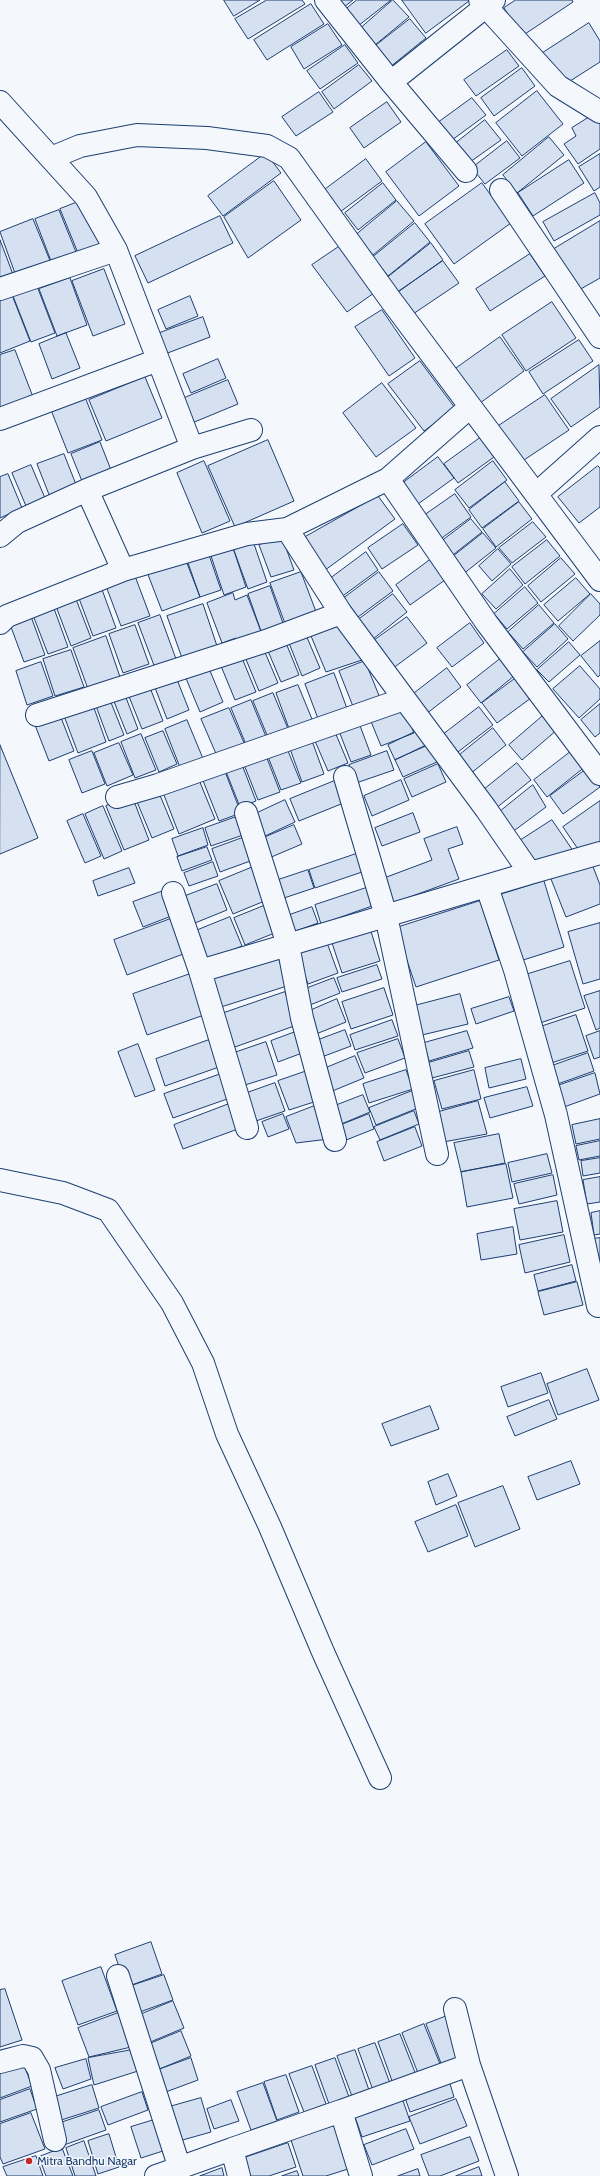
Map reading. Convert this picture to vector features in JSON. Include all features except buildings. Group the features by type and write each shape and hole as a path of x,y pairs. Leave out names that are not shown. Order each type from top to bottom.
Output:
{"street":[{"path":"326,0 390,82 466,171"},
{"path":"390,82 486,2 558,86 600,112"},
{"path":"0,102 86,197 116,250 192,448"},
{"path":"51,158 80,146 137,135 207,138 267,146 289,158 470,407 600,580"},
{"path":"501,190 600,337"},
{"path":"0,289 116,250"},
{"path":"0,419 158,360"},
{"path":"0,623 7,616 123,570 247,534 287,529 388,479 470,407"},
{"path":"0,536 16,522 87,490 192,448 251,430"},
{"path":"536,494 600,437"},
{"path":"388,479 486,622 600,774"},
{"path":"87,490 123,570"},
{"path":"287,529 341,612 486,809 530,873"},
{"path":"37,715 266,641 341,612"},
{"path":"117,798 404,699"},
{"path":"345,777 386,916 437,1154"},
{"path":"246,813 288,945 302,1018 335,1140"},
{"path":"200,971 530,873 600,854"},
{"path":"487,887 515,970 556,1116 598,1306"},
{"path":"173,893 200,971 248,1128"},
{"path":"0,1180 64,1193 108,1210 172,1303 203,1363 226,1434 270,1527 323,1652 380,1778"},
{"path":"118,1976 180,2169"},
{"path":"455,2009 469,2065 507,2176"},
{"path":"0,2062 23,2056 32,2058 40,2070 55,2140"},
{"path":"156,2176 180,2169 232,2149 469,2065"},
{"path":"341,2111 361,2176"},
{"path":"232,2149 240,2176"}],"place":[{"name":"Mitra Bandhu Nagar","path":"29,2161"}]}
